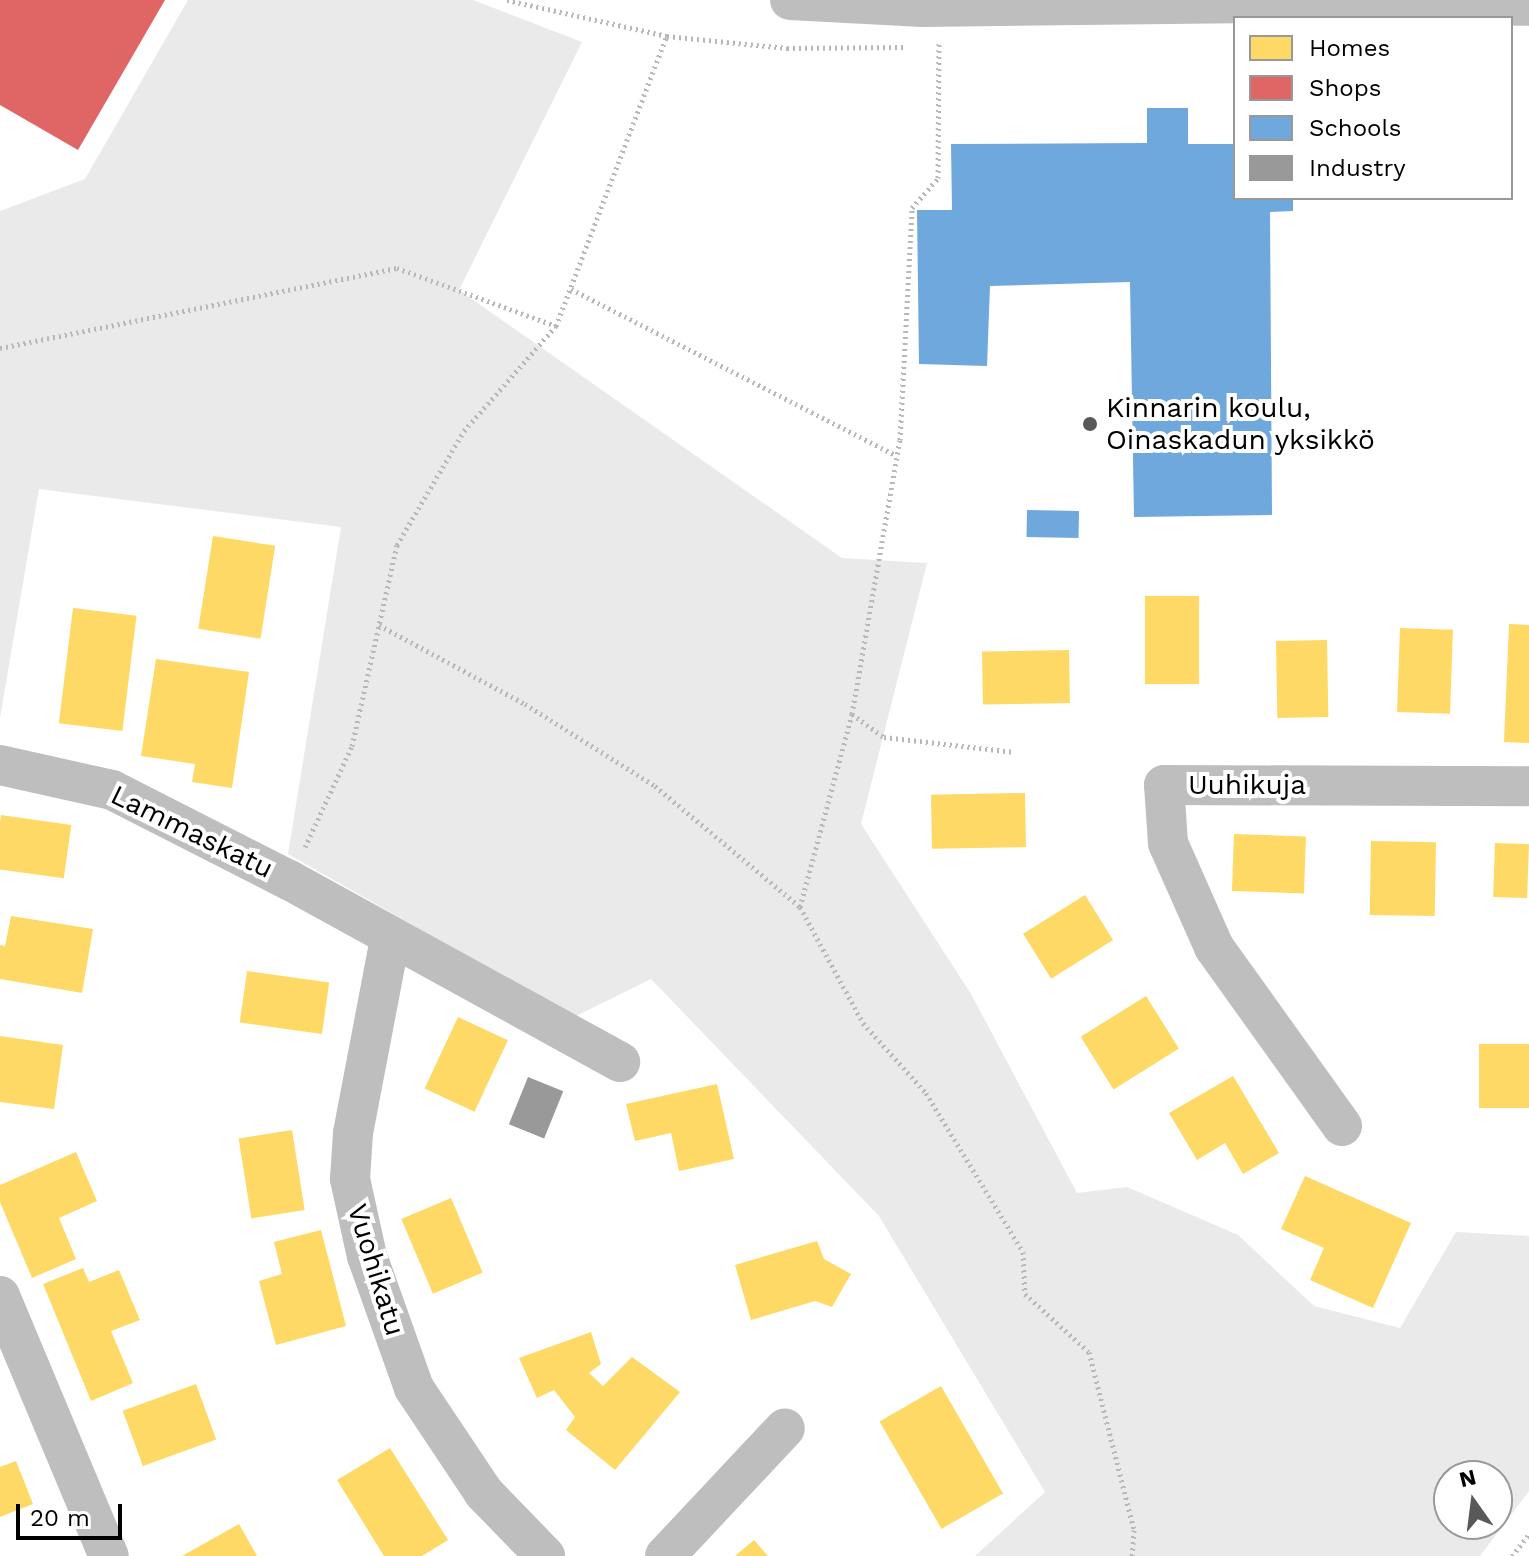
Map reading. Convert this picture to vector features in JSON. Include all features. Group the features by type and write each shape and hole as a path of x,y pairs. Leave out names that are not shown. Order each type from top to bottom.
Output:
{"street":[{"path":"790,0 941,7 1256,1 1529,6"},
{"name":"Lammaskatu","path":"0,765 112,790 289,880 390,939 620,1062"},
{"name":"Uuhikuja","path":"1342,1126 1214,947 1168,843 1164,785 1529,786"},
{"name":"Vuohikatu","path":"390,939 353,1133 350,1179 367,1256 414,1388 484,1493 545,1556"},
{"path":"0,1296 109,1556"},
{"path":"665,1556 785,1428"}],"path":[{"path":"800,907 852,714 897,456 912,208 938,178 941,7"},
{"path":"289,880 352,746 397,545 464,431 556,326 667,36"},
{"path":"0,348 397,268 556,326"},
{"path":"571,289 897,456"},
{"path":"379,625 525,704 655,786 800,907 863,1023 926,1093 1023,1252 1025,1294 1089,1352 1134,1530 1132,1556"},
{"path":"852,714 884,737 1014,752"},
{"path":"1512,1556 1529,1534"}],"shaded area":[{"path":"188,0 473,0 582,42 459,290 842,558 927,563 861,824 971,994 1077,1193 1127,1187 1238,1235 1314,1306 1400,1328 1456,1232 1529,1236 1529,1491 1513,1512 1513,1460 1433,1460 1433,1540 1492,1540 1480,1556 975,1556 1045,1492 879,1216 651,979 574,1017 288,854 341,527 39,489 0,718 0,211 85,179"}],"building: Homes":[{"path":"213,536 275,546 261,639 198,629"},
{"path":"1145,596 1199,596 1199,684 1145,684"},
{"path":"73,608 137,616 122,731 59,723"},
{"path":"1509,624 1529,625 1529,743 1504,742"},
{"path":"1400,628 1453,630 1450,714 1397,712"},
{"path":"1327,640 1328,717 1277,718 1276,641"},
{"path":"1069,650 1070,703 983,705 982,652"},
{"path":"156,659 249,672 232,788 192,782 195,764 141,756"},
{"path":"1025,793 1026,847 932,849 931,795"},
{"path":"1,815 71,825 64,878 0,869"},
{"path":"1234,834 1306,837 1304,893 1232,891"},
{"path":"1371,841 1436,842 1435,916 1370,915"},
{"path":"1495,843 1529,844 1527,898 1493,897"},
{"path":"1085,895 1113,940 1051,979 1023,934"},
{"path":"11,916 93,929 82,993 0,979 0,945 5,946"},
{"path":"247,971 329,983 322,1034 240,1022"},
{"path":"1146,996 1179,1049 1114,1089 1081,1037"},
{"path":"458,1017 508,1040 474,1112 425,1089"},
{"path":"0,1036 63,1045 54,1109 0,1102"},
{"path":"1479,1044 1529,1044 1529,1108 1479,1108"},
{"path":"1233,1076 1279,1153 1243,1174 1225,1143 1197,1160 1169,1113"},
{"path":"717,1084 734,1159 679,1171 671,1133 635,1141 626,1104"},
{"path":"292,1130 305,1210 251,1218 239,1138"},
{"path":"76,1152 97,1201 59,1218 76,1259 32,1278 0,1202 0,1185"},
{"path":"1305,1176 1411,1223 1373,1308 1310,1280 1324,1248 1281,1229"},
{"path":"451,1198 483,1273 433,1294 401,1219"},
{"path":"321,1230 346,1326 276,1345 259,1281 282,1274 274,1242"},
{"path":"817,1241 824,1259 851,1274 832,1307 815,1301 751,1320 735,1265"},
{"path":"83,1268 89,1282 119,1270 140,1320 111,1331 133,1383 91,1401 43,1284"},
{"path":"591,1332 601,1364 589,1373 603,1386 632,1357 680,1392 615,1470 566,1430 575,1417 554,1390 537,1398 519,1358"},
{"path":"196,1384 216,1439 143,1466 123,1411"},
{"path":"941,1386 1003,1493 942,1529 880,1422"},
{"path":"390,1448 448,1540 422,1556 384,1556 337,1480"},
{"path":"16,1461 33,1504 0,1517 0,1467"},
{"path":"239,1524 257,1556 182,1556"},
{"path":"754,1540 768,1556 735,1556"}],"building: Shops":[{"path":"0,0 165,0 78,150 0,105"}],"building: Schools":[{"path":"1147,108 1188,108 1188,144 1233,144 1233,200 1293,200 1293,211 1270,212 1272,515 1134,517 1130,282 990,286 987,366 919,364 917,210 952,210 951,144 1147,143"},
{"path":"1027,510 1079,511 1079,538 1027,537"}],"building: Industry":[{"path":"528,1077 563,1091 544,1139 509,1124"}],"place":[{"name":"Kinnarin koulu, Oinaskadun yksikkö","path":"1090,424"}]}
